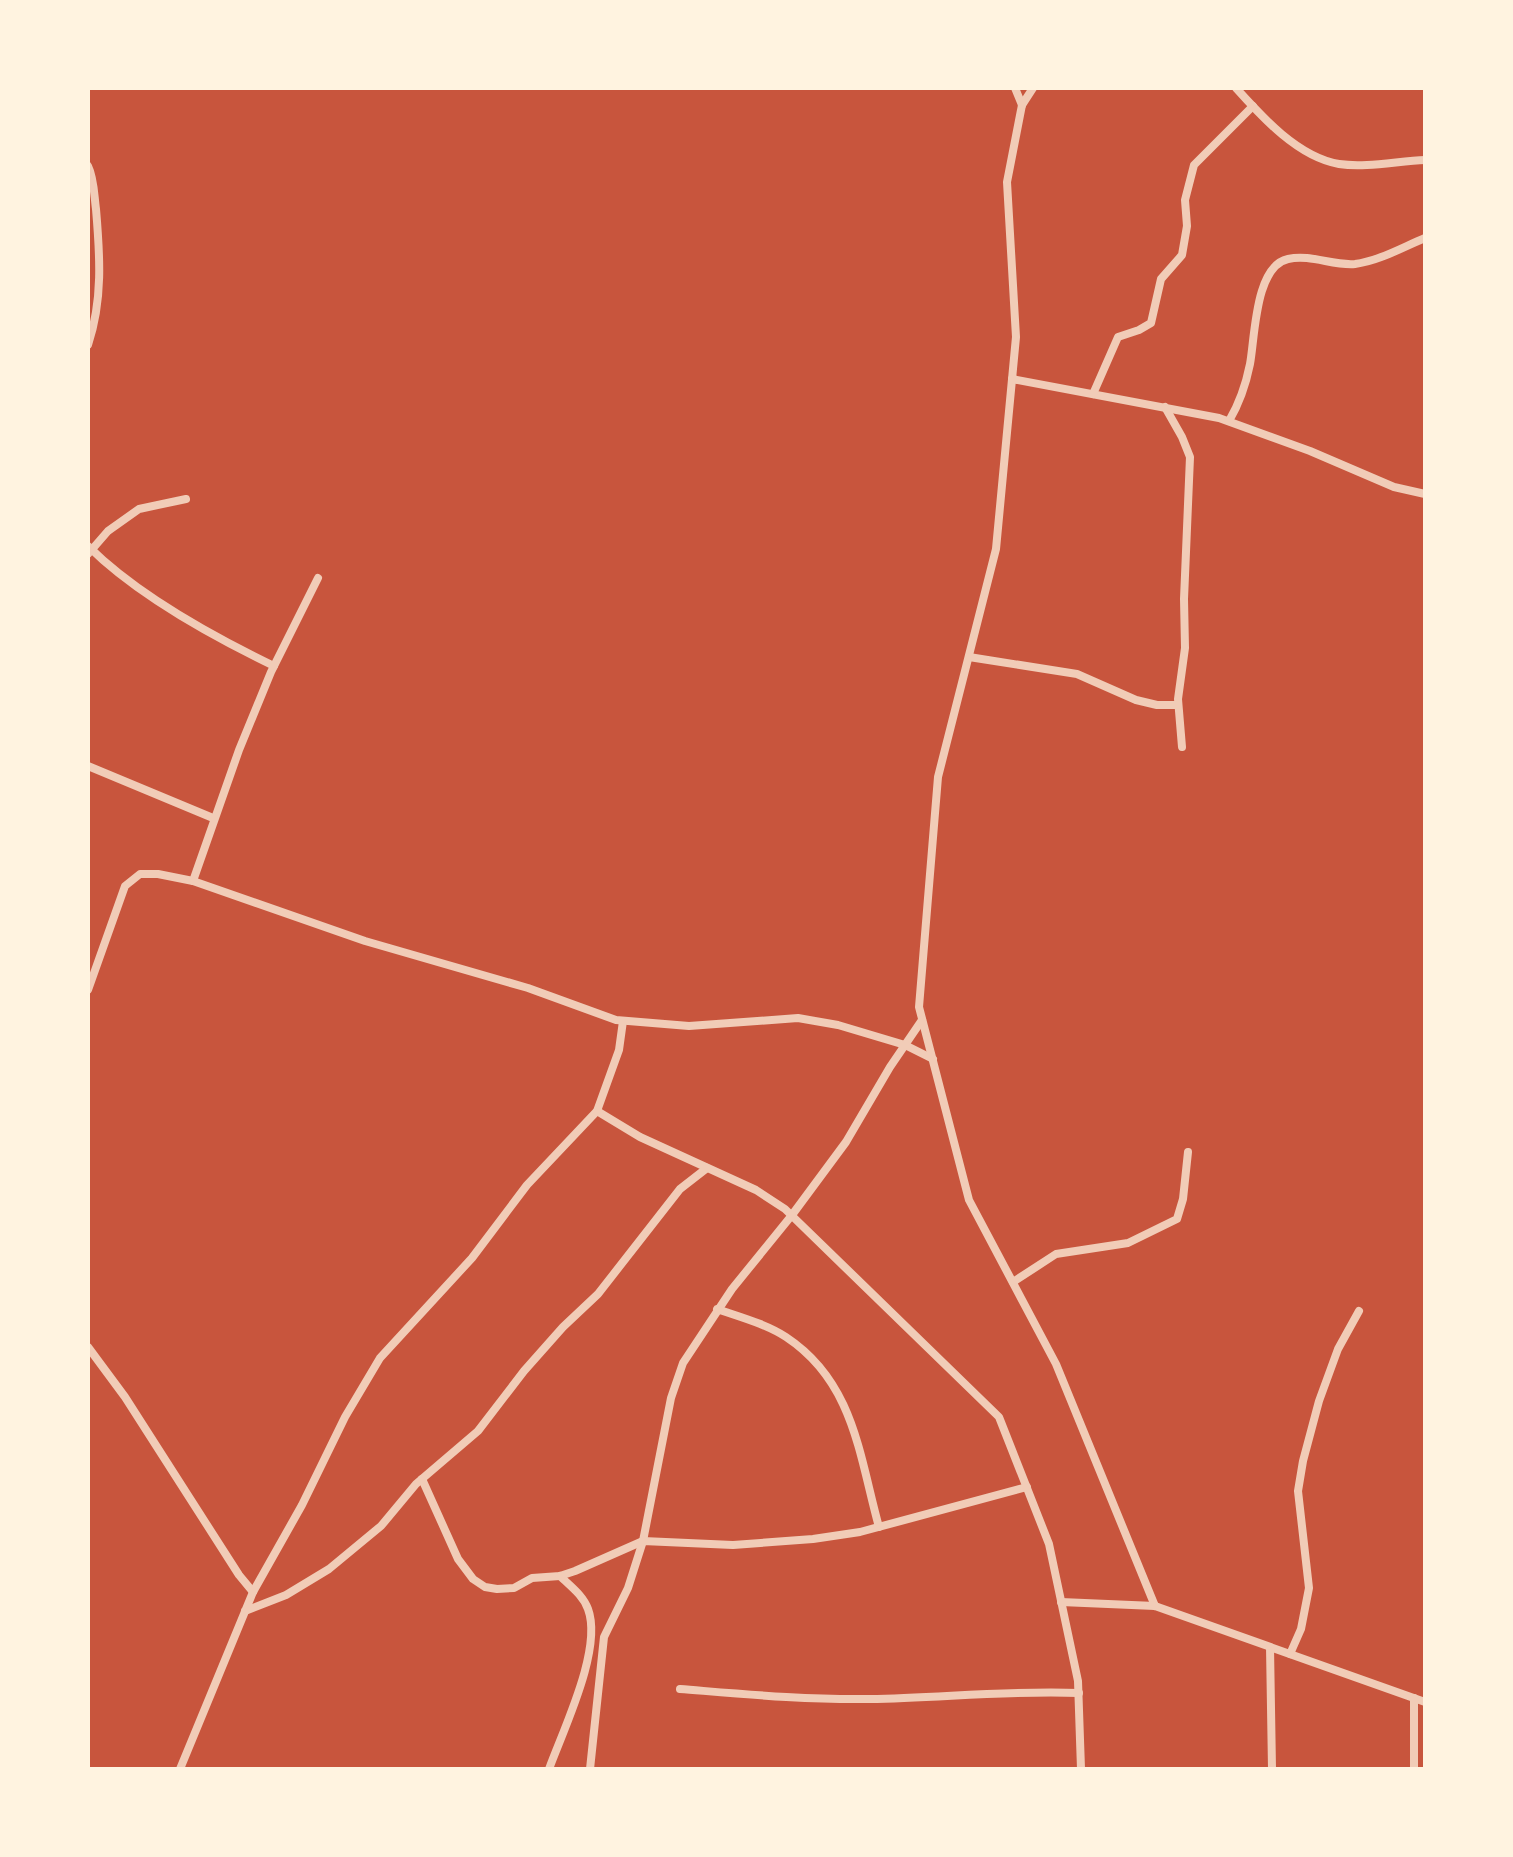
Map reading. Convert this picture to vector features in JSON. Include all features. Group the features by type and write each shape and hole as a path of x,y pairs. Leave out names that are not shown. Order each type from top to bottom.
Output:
{"street":[{"path":"1015,88 1022,105"},
{"path":"1033,88 1022,105 1007,182 1016,337 996,549 938,777 919,1007 969,1200 1056,1364 1155,1606"},
{"path":"1236,88 1299,146 1317,157 1339,164 1425,160"},
{"path":"1093,394 1118,337 1151,323 1161,279 1182,255 1187,226 1185,200 1194,165 1253,106"},
{"path":"88,166 92,173 100,289 96,322 88,345"},
{"path":"1229,421 1238,405 1250,367 1261,296 1272,269 1284,260 1299,257 1354,264 1425,238"},
{"path":"1012,379 1229,421 1394,487 1425,494"},
{"path":"1165,407 1190,457 1185,648 1178,705 1182,747"},
{"path":"186,499 139,509 108,531 90,550 144,591 241,650 274,666"},
{"path":"193,881 213,818 274,666 318,578"},
{"path":"969,657 1077,674 1136,700 1157,705 1178,705"},
{"path":"88,766 213,818"},
{"path":"88,990 125,886 140,874 158,874 193,881 365,941 528,988 623,1021 689,1026 798,1018 838,1025 905,1045 933,1059"},
{"path":"590,1769 604,1637 628,1588 643,1541 648,1505 683,1363 717,1309 846,1142 922,1020"},
{"path":"180,1769 253,1592 302,1505 345,1417 380,1358 472,1258 527,1185 597,1111 619,1050 623,1021"},
{"path":"597,1111 640,1137 756,1190 792,1215 999,1417 1049,1544 1079,1693 1081,1769"},
{"path":"1013,1282 1056,1254 1128,1243 1177,1219 1183,1199 1188,1152"},
{"path":"245,1611 286,1595 329,1569 381,1526 422,1479 478,1431 524,1371 598,1294 680,1189 707,1168"},
{"path":"717,1309 783,1335 804,1351 839,1391 858,1439 879,1527"},
{"path":"1290,1654 1301,1629 1309,1588 1298,1491 1303,1461 1338,1349 1359,1311"},
{"path":"88,1347 125,1397 253,1592"},
{"path":"422,1479 458,1559 473,1579 485,1587 514,1588 532,1578 560,1576 643,1541 771,1544 860,1532 1027,1487"},
{"path":"549,1769 578,1696 591,1634 590,1612 583,1598 560,1576"},
{"path":"1061,1602 1155,1606 1425,1702"},
{"path":"1270,1647 1272,1769"},
{"path":"680,1689 785,1698 866,1699 1029,1691 1079,1693"},
{"path":"1414,1698 1414,1769"}]}
